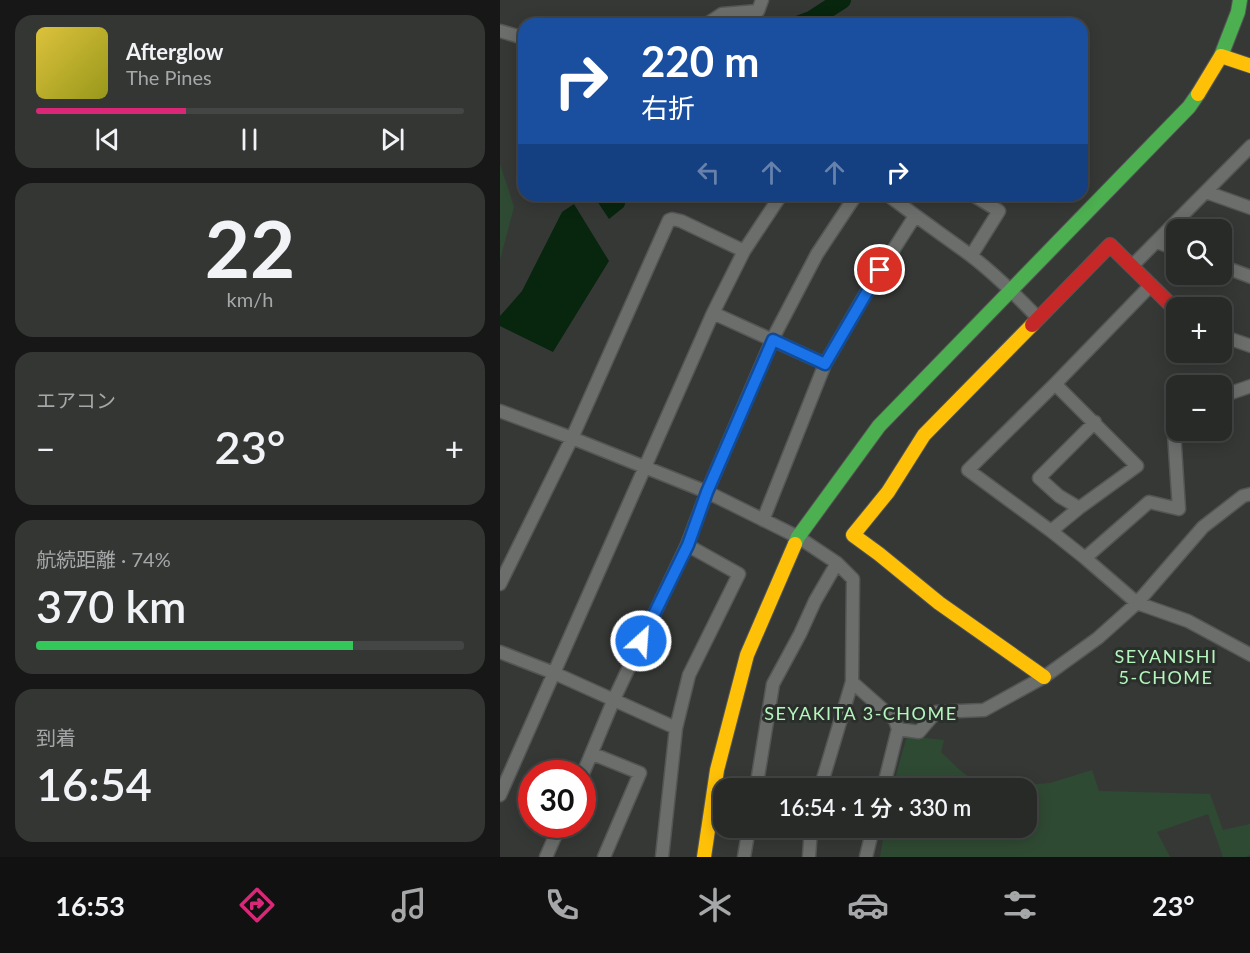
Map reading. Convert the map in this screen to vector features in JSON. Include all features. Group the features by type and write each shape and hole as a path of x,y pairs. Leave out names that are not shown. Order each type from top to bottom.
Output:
{"street":[{"path":"716,18 722,14 758,11 762,0"},
{"path":"704,857 717,770 747,655 798,537 879,426 1189,107 1221,56 1238,12 1240,0"},
{"path":"500,31 518,36"},
{"path":"1221,56 1250,66"},
{"path":"1132,266 1250,146"},
{"path":"1206,192 1250,208"},
{"path":"500,795 713,313 744,250 777,201"},
{"path":"590,760 614,699 688,545 707,492 773,340 817,254 852,201"},
{"path":"896,201 971,256 1011,290 1038,318"},
{"path":"971,256 999,211 983,201"},
{"path":"762,520 825,364 869,288 915,216"},
{"path":"500,584 572,438 669,220 681,221 744,250"},
{"path":"1157,242 1166,245"},
{"path":"1044,677 939,603 853,535 888,492 924,435 1110,245 1166,300"},
{"path":"1232,270 1250,277"},
{"path":"1151,285 968,470 1051,531 1137,603 1188,621 1250,655"},
{"path":"713,313 825,364"},
{"path":"1232,340 1250,346"},
{"path":"1051,531 1137,466 1055,384"},
{"path":"1232,392 1250,386"},
{"path":"500,411 707,492 798,537 836,563 853,579 852,682 823,778"},
{"path":"1079,508 1059,496 1039,478 1095,422"},
{"path":"1085,558 1149,502 1180,509 1175,441"},
{"path":"898,729 919,732 936,712 984,710 1044,677 1098,638 1137,603 1203,527 1243,496 1250,494"},
{"path":"662,857 676,728 689,675 739,574 688,545"},
{"path":"758,778 773,684 836,563"},
{"path":"500,652 554,673 676,728"},
{"path":"852,682 895,720 898,729 886,778"},
{"path":"593,754 640,773 604,857"},
{"path":"546,857 554,838"},
{"path":"744,857 747,838"},
{"path":"809,857 810,838"},
{"path":"866,857 871,838"}],"shaded area":[{"path":"500,164 514,207 500,260"},
{"path":"597,201 626,201 624,207 609,219"},
{"path":"574,204 609,261 553,352 500,326 500,316 522,291 562,212"},
{"path":"907,736 944,740 941,752 971,778 895,778"},
{"path":"1092,770 1099,791 1210,794 1223,830 1250,824 1250,855 1246,857 1223,857 1208,814 1157,832 1170,857 880,857 883,838 1037,838 1037,784 1050,783"}],"waterway":[{"path":"814,18 842,0"}],"traffic: fast":[{"path":"1221,56 1238,12 1240,0"},
{"path":"795,544 879,426 1189,107 1198,94"}],"traffic: slow":[{"path":"1198,94 1221,56 1251,66"},
{"path":"1032,325 924,435 888,492 853,535 939,603 1044,677"},
{"path":"704,857 717,770 747,655 795,544"}],"traffic: jam":[{"path":"1032,325 1110,245 1166,300"}],"district":[{"name":"SEYANISHI 5-CHOME","path":"1166,666"},
{"name":"SEYAKITA 3-CHOME","path":"861,713"}],"route":[{"path":"641,641 688,545 707,492 773,340 825,364 880,270"}]}
